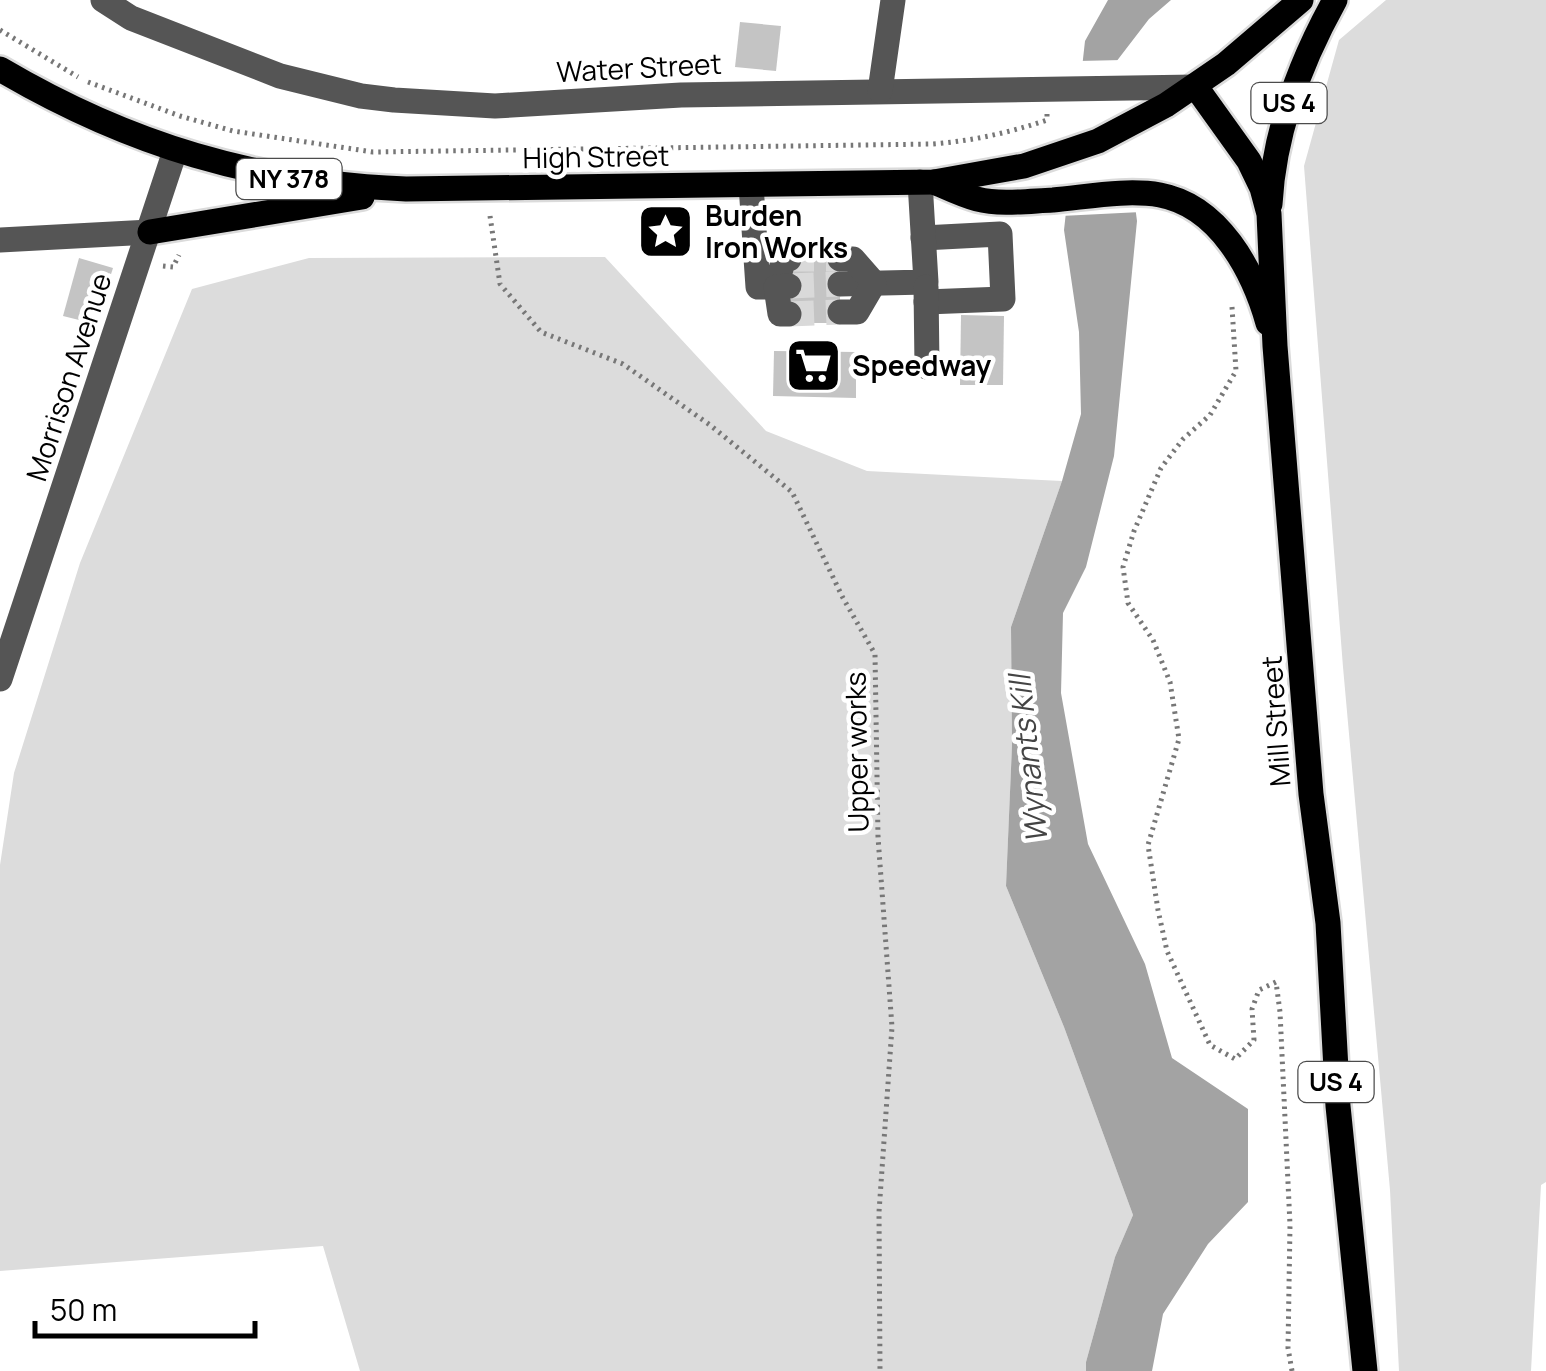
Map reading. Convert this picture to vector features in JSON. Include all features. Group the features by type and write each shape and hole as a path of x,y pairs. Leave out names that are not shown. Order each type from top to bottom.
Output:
{"main road":[{"name":"US 4","path":"1196,86 1301,0"},
{"name":"US 4","path":"1269,214 1283,123 1309,52 1335,0"},
{"name":"High Street","path":"0,69 102,123 175,151 288,179 345,187 406,189 927,182 1024,166 1098,140 1196,86"},
{"name":"Mill Street","path":"1196,86 1248,161 1262,188 1269,214 1275,346 1311,794 1328,922 1338,1106 1366,1371"},
{"path":"927,182 979,200 1024,202 1137,194 1160,195 1181,202 1204,214 1222,232 1253,283 1275,346"},
{"path":"150,232 406,189"}],"street":[{"name":"Water Street","path":"104,0 130,18 205,48 280,76 361,96 495,106 681,95 1196,86"},
{"path":"880,90 892,0"},
{"name":"Morrison Avenue","path":"0,680 175,151"},
{"path":"927,182 927,367"},
{"path":"751,185 758,287 782,286"},
{"path":"0,240 150,232"},
{"path":"840,272 853,259 874,283 1003,299 1000,234 924,238"},
{"path":"789,314 780,314 784,258 790,258"},
{"path":"840,312 857,312 874,283"}],"path":[{"name":"Upper works","path":"486,188 500,284 541,332 624,364 710,424 792,492 875,654 878,837 892,1027 879,1212 880,1371"},
{"path":"1232,302 1236,371 1210,414 1162,468 1123,567 1128,603 1153,640 1170,682 1179,739 1148,846 1158,910 1167,951 1210,1046 1235,1059 1254,1040 1252,1009 1259,990 1276,982 1288,1188 1288,1348 1292,1371"}],"shaded area":[{"path":"1386,0 1546,0 1546,1182 1541,1185 1531,1371 1399,1371 1390,1190 1343,667 1304,166 1339,40"},
{"path":"605,257 766,431 867,471 1062,481 1011,627 1012,745 1006,886 1064,1027 1133,1215 1115,1257 1086,1371 360,1371 323,1246 0,1271 0,865 14,773 80,563 192,289 309,258"}],"water":[{"name":"Wynants Kill","path":"1108,0 1171,0 1149,19 1116,62 1137,221 1114,456 1086,567 1063,613 1061,693 1088,844 1145,964 1172,1058 1248,1109 1248,1202 1208,1244 1163,1314 1152,1371 1086,1371 1115,1257 1133,1215 1064,1027 1006,886 1012,745 1011,627 1081,414 1079,332 1064,230 1085,41"}],"pier":[{"path":"1123,60 1141,212 1061,216 1078,61"}],"building":[{"path":"740,22 781,26 776,71 735,67"},
{"path":"789,247 840,248 840,323 789,323"},
{"path":"79,258 113,268 95,324 63,316"},
{"path":"961,315 1004,316 1003,385 960,385"},
{"path":"774,351 856,352 856,398 773,396"}],"tunnel":[{"path":"789,259 840,259"},
{"path":"789,286 840,284"},
{"path":"789,314 840,312"}],"place":[{"name":"Burden Iron Works","path":"666,232"},
{"name":"Speedway","path":"813,366"}]}
